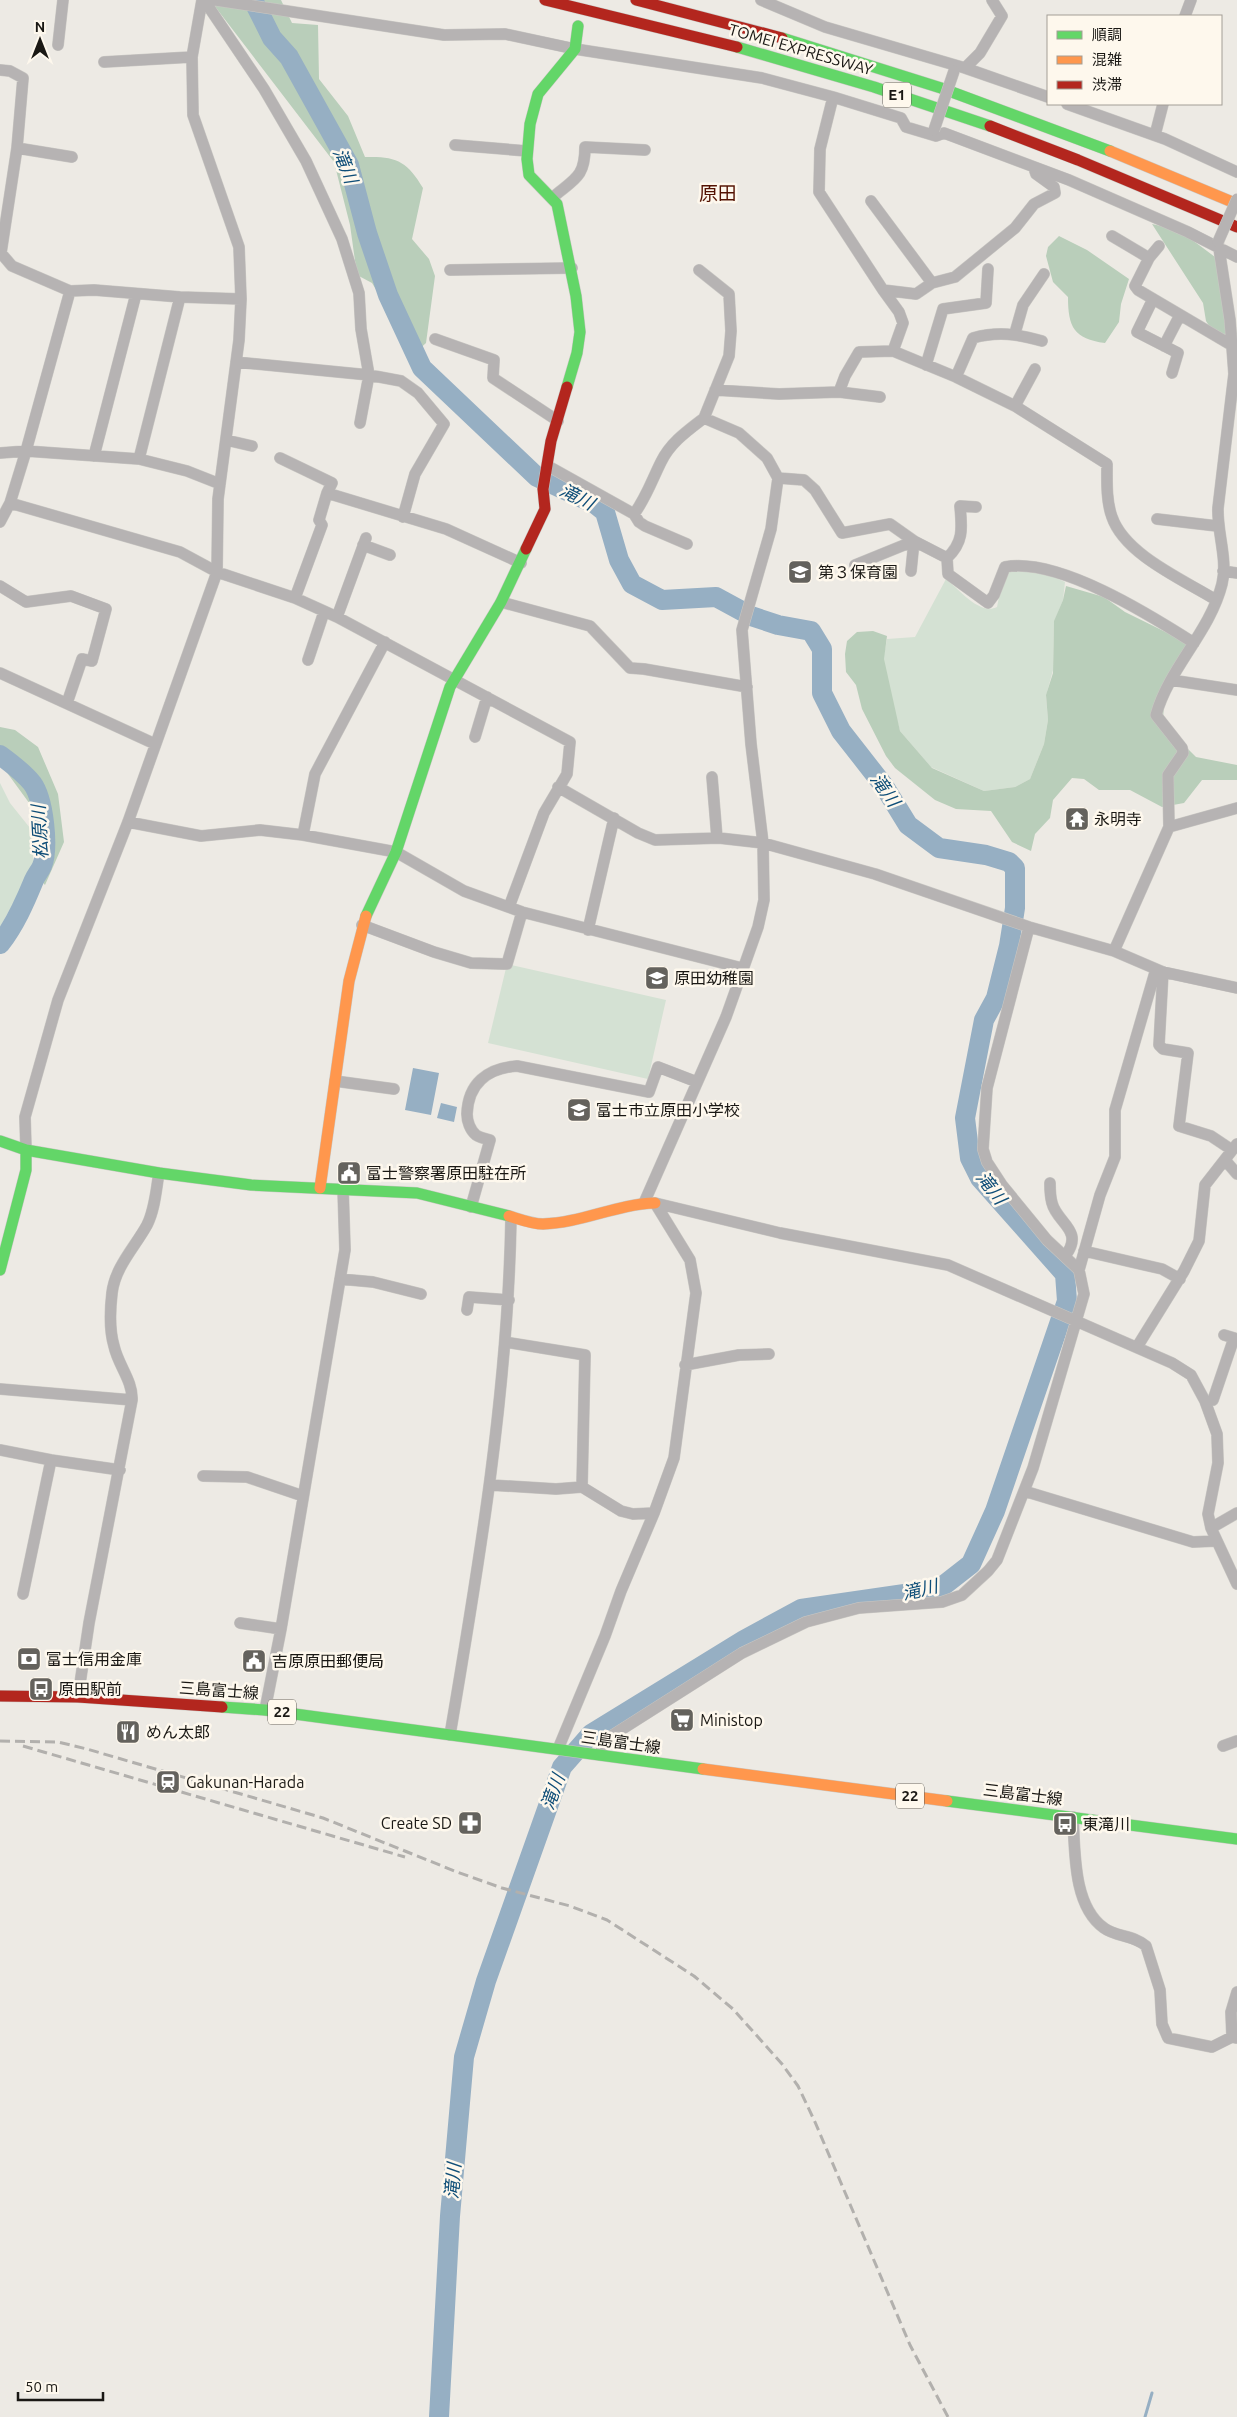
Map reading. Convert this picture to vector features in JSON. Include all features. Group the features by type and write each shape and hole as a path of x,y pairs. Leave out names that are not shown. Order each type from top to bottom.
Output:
{"main road":[{"name":"TOMEI EXPRESSWAY","path":"545,0 728,44 867,84 982,123 1087,163 1237,227"},
{"name":"TOMEI EXPRESSWAY","path":"636,0 853,58 959,93 1084,140 1237,204"},
{"path":"320,1188 349,981 362,925 396,852 450,686 456,680 501,602 545,509 543,489 551,442 580,332 572,268 557,204 529,176 527,151 530,124 538,94 575,49 578,26"},
{"path":"0,1141 26,1150 251,1185 416,1193 511,1218 542,1224 562,1223 649,1203"},
{"path":"0,1270 26,1170 26,1150"},
{"name":"三島富士線","path":"0,1696 78,1697 266,1710 1237,1839"}],"street":[{"path":"58,45 63,0"},
{"path":"26,1150 25,1117 58,1000 128,822 217,572 220,484 242,299 239,247 193,115 192,57 203,0"},
{"path":"203,0 264,89 306,161 342,239 359,293 369,375 360,423"},
{"path":"215,0 444,35 505,34 575,49 762,78 901,118 906,127 936,136 944,133 1033,166 1218,245 1237,257"},
{"path":"762,0 825,27 1047,97"},
{"path":"934,130 959,69 980,53 1002,16 992,0"},
{"path":"1185,15 1191,0"},
{"path":"104,62 192,57"},
{"path":"0,70 10,71 23,78 17,148 0,252 12,266 70,291 94,290 180,297 242,299"},
{"path":"833,97 820,149 819,192 883,290 900,312 903,324 893,351"},
{"path":"1070,105 1155,135 1237,172"},
{"path":"1155,135 1163,105"},
{"path":"455,146 527,151"},
{"path":"552,198 577,177 584,166 584,147 645,150"},
{"path":"17,148 72,157"},
{"path":"883,290 916,294 932,283 955,278 1015,228 1034,204 1055,193 1054,188 1036,174 1033,166"},
{"path":"1114,951 1169,827 1168,775 1183,753 1182,748 1156,715 1160,699 1194,643 1222,584 1222,549 1217,526 1221,466 1235,375 1234,322 1218,245 1237,200"},
{"path":"871,201 932,283"},
{"path":"1112,236 1149,258"},
{"path":"1159,246 1149,258 1135,286 1138,290 1233,346"},
{"path":"450,270 572,268"},
{"path":"926,365 943,309 986,303 988,269"},
{"path":"634,514 645,500 661,461 676,440 704,418 729,356 731,332 729,294 699,270"},
{"path":"1015,333 1023,305 1044,274"},
{"path":"0,522 10,503 26,451 70,291"},
{"path":"94,456 136,294"},
{"path":"139,459 180,297"},
{"path":"1153,299 1137,332 1178,353 1172,373"},
{"path":"1164,346 1180,315"},
{"path":"956,377 973,338 991,333 1015,333 1042,341"},
{"path":"435,339 494,360 493,378 558,421"},
{"path":"839,392 859,352 893,351 956,377 1015,406 1106,464 1112,518 1127,542 1155,563 1216,600"},
{"path":"236,362 369,375 401,381 418,393 444,424 415,474 403,517"},
{"path":"1015,406 1035,369"},
{"path":"715,390 779,394 839,392 880,397"},
{"path":"649,1203 726,1017 758,927 764,900 763,843 742,630 771,529 778,478 767,458 739,434 704,418"},
{"path":"226,440 252,446"},
{"path":"0,453 26,451 139,459 187,472 220,484"},
{"path":"280,458 332,483 318,520 322,525 294,598"},
{"path":"548,466 634,514 639,522 687,544"},
{"path":"778,478 804,480 815,490 842,533 890,524 914,541 947,558"},
{"path":"327,492 446,529 521,563"},
{"path":"10,503 180,552 217,572 294,598 386,642 570,742 567,774 544,813 509,907"},
{"path":"976,507 960,506 962,526 957,548 947,558 948,574 988,603 994,595 1005,567 1036,568 1075,578 1151,615 1194,643"},
{"path":"1157,519 1217,526"},
{"path":"855,565 914,541"},
{"path":"911,571 914,541"},
{"path":"337,617 364,542 390,556"},
{"path":"1223,571 1237,573"},
{"path":"0,586 30,606 71,596 106,609 92,661 82,659 67,703"},
{"path":"501,602 590,626 630,668 747,688"},
{"path":"308,660 324,612"},
{"path":"303,835 315,774 386,642"},
{"path":"0,673 155,744"},
{"path":"1171,680 1237,690"},
{"path":"475,737 487,697"},
{"path":"712,777 717,838"},
{"path":"558,787 638,833 655,840 717,838 763,843 875,874 1028,927 1114,951 1160,970 1237,988"},
{"path":"1169,827 1237,808"},
{"path":"588,930 614,818"},
{"path":"128,822 201,836 260,830 303,835 396,852 464,891 522,912 742,968"},
{"path":"362,925 471,963 506,964 522,912"},
{"path":"1028,927 987,1088 983,1149 987,1162 1002,1185 1047,1240 1066,1255 1079,1270"},
{"path":"1137,1347 1180,1279 1199,1241 1205,1185 1234,1147 1211,1136 1179,1126 1188,1053 1163,1049 1159,1045 1160,970"},
{"path":"600,1755 605,1740 742,1653 806,1622 859,1608 942,1602 962,1595 997,1560 1024,1491 1084,1294 1079,1270 1100,1195 1115,1157 1115,1110 1160,970"},
{"path":"471,1208 490,1140 475,1135 467,1121 467,1105 473,1086 485,1076 499,1069 517,1066 649,1092 658,1068 698,1082"},
{"path":"335,1081 394,1089"},
{"path":"1225,1160 1237,1174"},
{"path":"78,1697 89,1623 132,1400 132,1391 114,1346 110,1320 112,1290 123,1261 147,1224 153,1209 159,1172"},
{"path":"1050,1183 1052,1204 1071,1230 1070,1248 1066,1255"},
{"path":"266,1710 345,1250 343,1188"},
{"path":"649,1203 780,1234 948,1265 1137,1347 1172,1363 1191,1375 1205,1401 1217,1434 1218,1463 1208,1514 1211,1528 1237,1584"},
{"path":"560,1750 674,1458 696,1293 690,1260 649,1203"},
{"path":"450,1735 490,1485 509,1300 511,1218"},
{"path":"1084,1251 1162,1269 1180,1279"},
{"path":"340,1280 374,1282 421,1294"},
{"path":"467,1310 469,1297 509,1300"},
{"path":"1213,1400 1234,1338 1224,1335"},
{"path":"505,1342 586,1355 582,1487"},
{"path":"685,1365 739,1355 769,1354"},
{"path":"0,1389 132,1400"},
{"path":"0,1450 120,1470"},
{"path":"23,1594 51,1460"},
{"path":"203,1476 247,1478 303,1496"},
{"path":"490,1485 556,1489 582,1487 621,1511 633,1514 654,1513"},
{"path":"1024,1491 1193,1542 1216,1541"},
{"path":"1211,1528 1237,1513"},
{"path":"240,1623 281,1629"},
{"path":"1223,1746 1237,1741"},
{"path":"1072,1817 1076,1875 1091,1917 1105,1930 1141,1941 1146,1946 1160,1990 1162,2024 1168,2038 1212,2047 1234,2038 1231,2012 1237,1992"}],"green space":[{"path":"210,0 281,0 292,23 318,25 319,79 348,116 365,157 393,159 400,162 412,172 423,188 412,239 429,259 435,276 426,343 415,353 372,283 357,275 350,225 334,162"},
{"path":"1152,224 1179,230 1215,257 1227,325 1224,337 1213,332 1206,321 1203,303"},
{"path":"1059,236 1087,250 1129,279 1121,304 1119,322 1105,343 1086,338 1075,330 1069,316 1068,297 1053,282 1046,256 1048,247"},
{"path":"1005,567 1036,569 1065,582 1063,600 1054,622 1053,670 1046,696 1048,720 1044,744 1030,779 1015,787 984,791 931,767 900,731 882,665 887,639 915,637 946,579 977,605 990,609 997,607"},
{"path":"1066,586 1104,597 1125,612 1190,644 1165,687 1163,720 1176,737 1196,757 1237,765 1237,780 1202,780 1184,803 1162,807 1130,790 1099,790 1084,779 1072,778 1053,800 1050,818 1035,834 1031,851 1012,842 991,811 956,809 935,800 895,768 886,756 862,709 856,685 846,672 845,654 847,641 857,632 873,631 887,636 884,659 900,731 932,768 984,791 1015,787 1030,779 1044,744 1048,720 1046,695 1053,673 1054,621 1063,600"},
{"path":"0,727 15,730 38,747 58,794 64,842 45,885 36,875 43,822 0,763"},
{"path":"0,783 10,803 30,828 34,866 0,927"},
{"path":"507,964 666,1000 648,1079 488,1043"}],"water":[{"path":"413,1068 439,1073 431,1115 405,1110"},
{"path":"441,1103 457,1107 454,1122 437,1118"}],"waterway":[{"name":"滝川","path":"253,0 272,38 289,57 349,165 367,233 388,295 422,368 537,477 595,504 605,512 619,560 632,584 662,600 716,597 751,616 778,625 811,631 822,649 822,693 841,731 884,786 908,825 939,848 986,855 1009,862 1015,868 1015,908 1009,946 996,998 984,1020 965,1118 970,1158 980,1178 1065,1274 1067,1301 995,1511 971,1564 939,1589 801,1609 744,1640 591,1734 562,1767 486,1981 464,2057 450,2216 439,2417"},
{"name":"松原川","path":"0,755 25,775 36,790 40,800 45,836 44,858 41,868 15,921 0,944"},
{"path":"1145,2417 1152,2393"}],"railway":[{"path":"0,1741 58,1742 323,1818 457,1872 502,1888 570,1906 607,1920 694,1976 733,2009 782,2064 798,2086 910,2345 948,2417"},
{"path":"23,1746 405,1857"}],"traffic: fast":[{"path":"567,387 577,353 580,332 576,296 557,204 529,175 527,159 530,124 538,94 575,49 578,26"},
{"path":"782,38 941,88 1110,151"},
{"path":"737,47 874,87 990,126"},
{"path":"366,916 396,852 450,687 501,602 526,549"},
{"path":"0,1141 26,1150 159,1173 251,1185 417,1193 509,1216"},
{"path":"0,1270 26,1170 26,1150"},
{"path":"222,1707 265,1710 703,1769"},
{"path":"947,1801 1237,1839"}],"traffic: slow":[{"path":"1110,151 1237,204"},
{"path":"320,1188 349,981 366,916"},
{"path":"509,1216 534,1223 557,1223 641,1204 655,1203"},
{"path":"703,1769 947,1801"}],"traffic: jam":[{"path":"545,0 737,47"},
{"path":"636,0 782,38"},
{"path":"990,126 1078,160 1237,227"},
{"path":"526,549 545,509 543,489 551,441 567,387"},
{"path":"0,1696 78,1697 222,1707"}],"place":[{"name":"第３保育園","path":"800,572"},
{"name":"永明寺","path":"1077,819"},
{"name":"原田幼稚園","path":"657,978"},
{"name":"富士市立原田小学校","path":"579,1110"},
{"name":"富士警察署原田駐在所","path":"349,1173"},
{"name":"富士信用金庫","path":"29,1659"},
{"name":"吉原原田郵便局","path":"254,1661"},
{"name":"原田駅前","path":"41,1689"},
{"name":"Ministop","path":"682,1720"},
{"name":"めん太郎","path":"128,1732"},
{"name":"Gakunan-Harada","path":"168,1782"},
{"name":"Create SD","path":"470,1823"},
{"name":"東滝川","path":"1065,1824"}],"district":[{"name":"原田","path":"718,193"}]}
